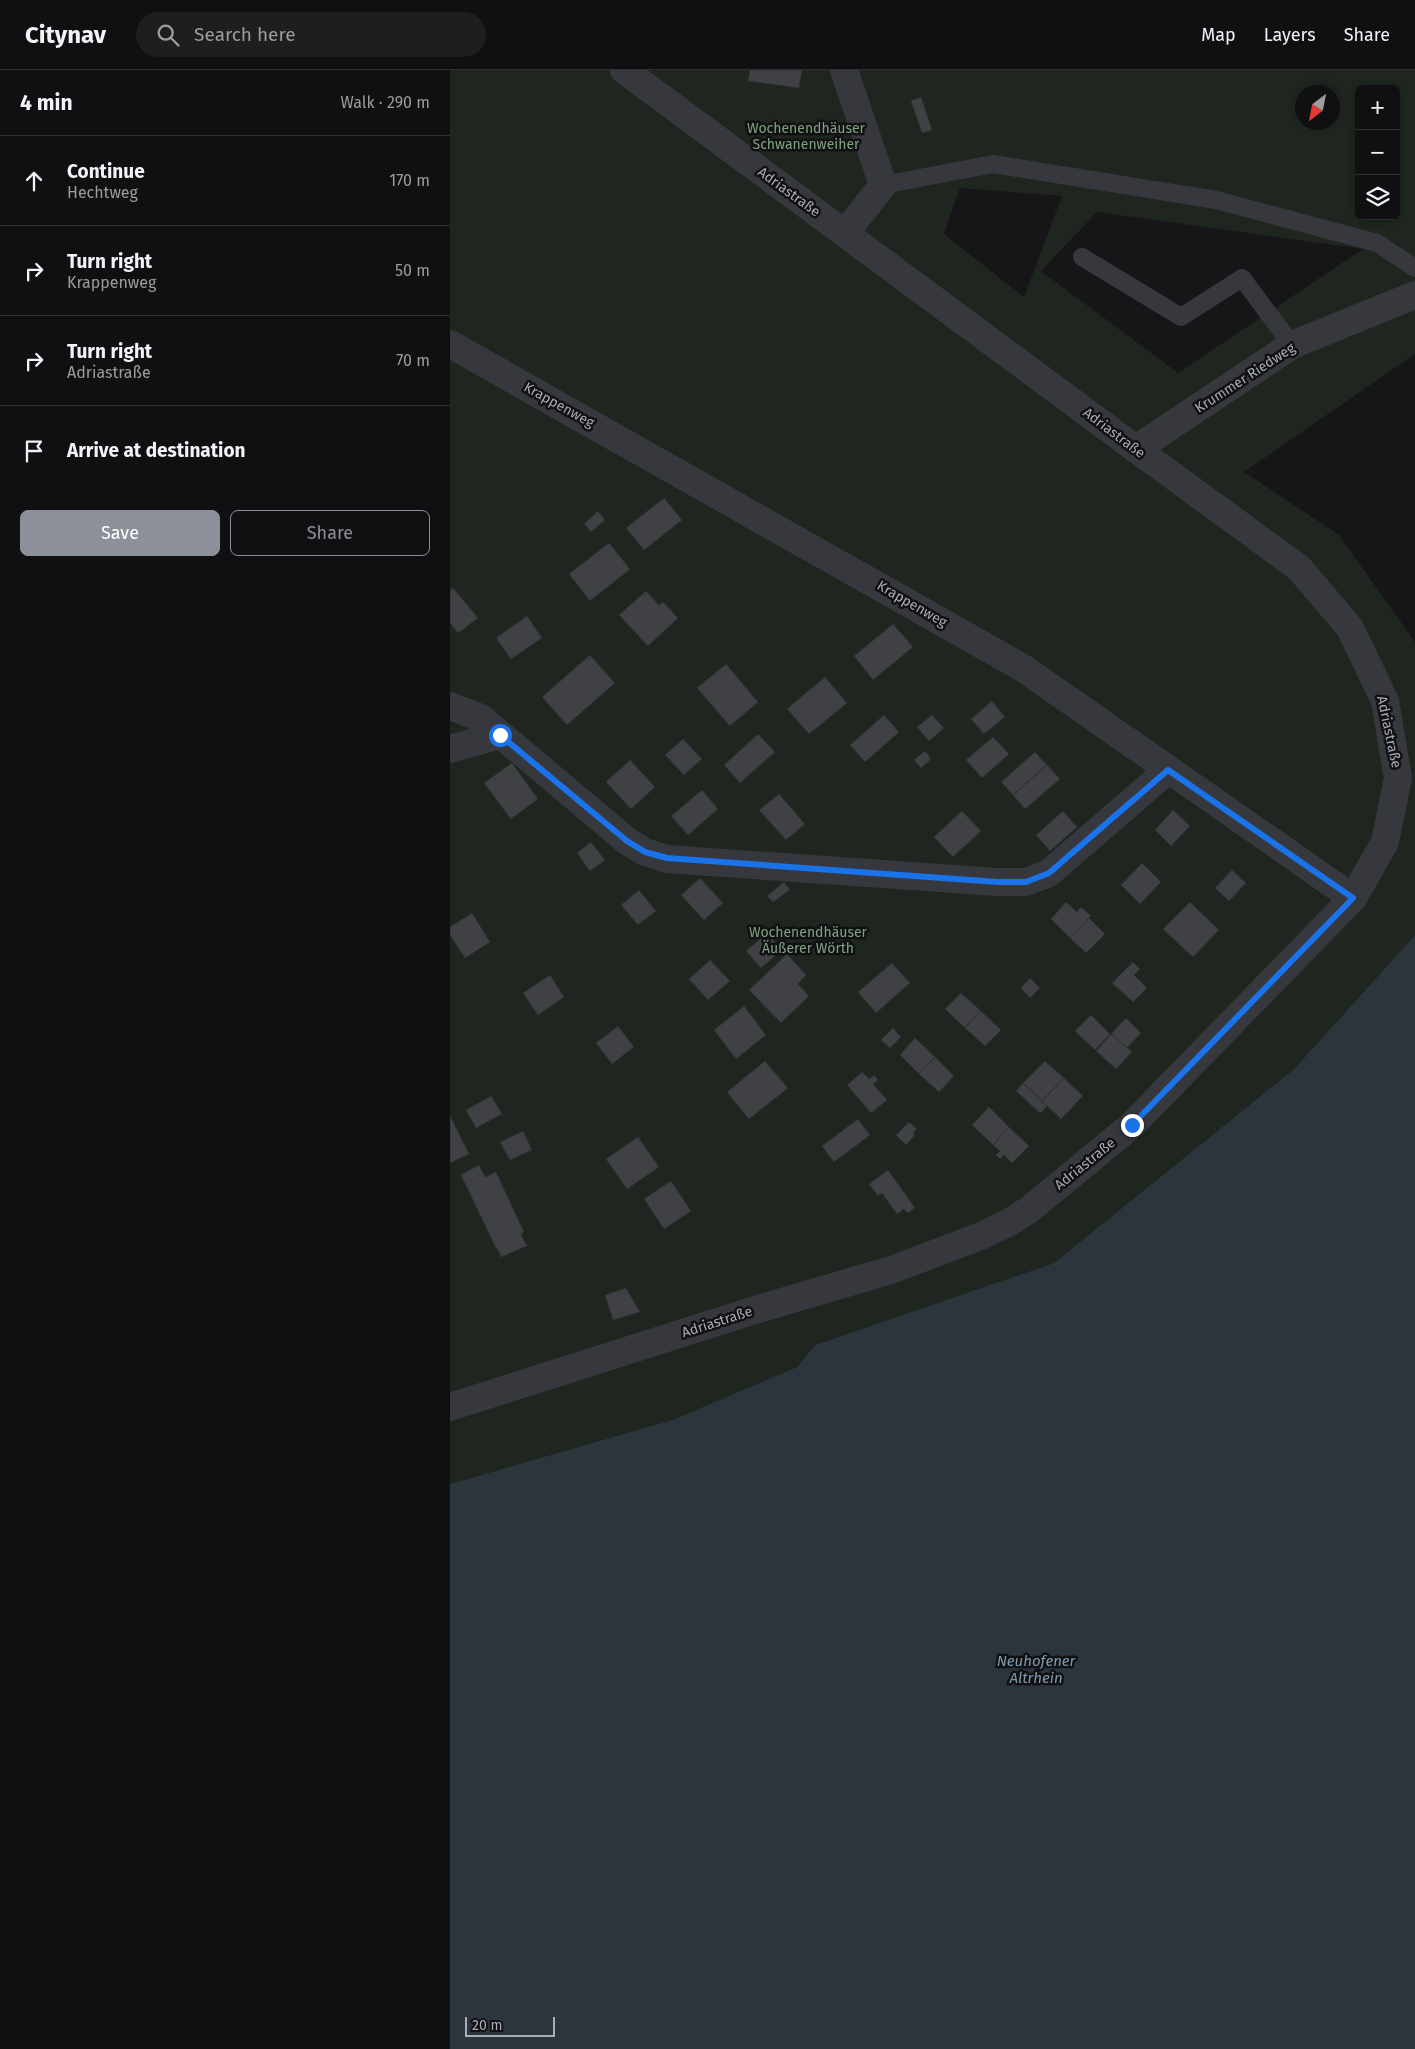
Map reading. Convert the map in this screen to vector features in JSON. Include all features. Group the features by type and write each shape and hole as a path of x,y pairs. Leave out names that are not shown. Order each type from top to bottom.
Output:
{"street":[{"name":"Adriastraße","path":"450,1407 755,1310 891,1270 1010,1222 1030,1209 1132,1125 1353,898 1385,842 1398,778 1385,701 1350,628 1299,568 624,70"},
{"path":"844,70 883,185 845,233"},
{"name":"Krummer Riedweg","path":"1136,449 1292,345 1415,295"},
{"name":"Krappenweg","path":"450,344 1023,668 1353,898"},
{"path":"450,706 481,718 627,841 645,852 667,858 998,882 1026,882 1049,873 1168,770"},
{"path":"450,749 500,735"}],"lane":[{"path":"883,185 992,164 1002,165 1216,200 1377,243 1415,268"},
{"path":"1082,257 1181,317 1242,278 1292,345"}],"green space":[{"path":"450,70 1415,70 1415,354 1244,472 1339,535 1415,642 1415,935 1294,1069 1054,1263 815,1345 797,1367 672,1420 450,1484","holes":["960,188 1062,196 1024,297 944,234","1097,212 1363,249 1178,373 1041,271"]}],"water":[{"name":"Neuhofener Altrhein","path":"1415,935 1415,2049 450,2049 450,1484 672,1420 797,1367 815,1345 1054,1263 1294,1069"}],"building":[{"path":"750,70 802,70 799,88 748,81"},
{"path":"921,97 932,130 922,133 911,101"},
{"path":"664,498 682,520 644,550 626,528"},
{"path":"598,511 605,520 591,532 584,524"},
{"path":"609,543 630,569 590,601 569,574"},
{"path":"453,588 478,618 458,633 450,623 450,590"},
{"path":"646,591 659,605 663,602 678,618 648,646 619,615"},
{"path":"527,616 542,638 511,659 496,638"},
{"path":"893,624 913,647 873,680 854,656"},
{"path":"590,655 615,683 567,725 542,697"},
{"path":"726,664 758,702 730,726 697,688"},
{"path":"825,677 847,703 809,734 787,709"},
{"path":"992,701 1005,717 984,734 971,719"},
{"path":"884,715 899,732 865,762 850,745"},
{"path":"932,715 944,728 929,741 917,727"},
{"path":"758,734 775,752 740,783 724,765"},
{"path":"993,737 1009,754 982,778 966,760"},
{"path":"683,739 702,759 684,775 665,755"},
{"path":"925,751 931,759 921,768 914,760"},
{"path":"1035,752 1047,765 1013,795 1001,782"},
{"path":"630,760 655,787 631,809 606,782"},
{"path":"512,763 538,799 511,819 484,783"},
{"path":"1047,765 1060,779 1025,809 1013,795"},
{"path":"702,790 718,809 688,835 671,816"},
{"path":"779,794 805,824 786,840 759,810"},
{"path":"1173,810 1190,826 1171,846 1155,830"},
{"path":"962,811 981,831 953,857 934,837"},
{"path":"1063,811 1077,827 1050,851 1036,835"},
{"path":"591,842 605,860 590,871 577,853"},
{"path":"1142,863 1161,882 1140,904 1121,885"},
{"path":"1232,870 1246,883 1229,901 1215,888"},
{"path":"700,878 723,903 704,920 681,895"},
{"path":"784,882 790,890 773,902 767,896"},
{"path":"639,890 656,911 638,925 621,905"},
{"path":"1066,902 1077,912 1081,907 1091,916 1070,938 1051,919"},
{"path":"1190,902 1219,930 1193,957 1163,929"},
{"path":"472,913 490,942 465,958 450,935 450,927"},
{"path":"1089,918 1105,934 1086,953 1070,938"},
{"path":"767,933 782,950 761,968 746,951"},
{"path":"787,954 806,975 798,984 809,996 781,1023 749,990"},
{"path":"710,960 730,981 708,1000 689,979"},
{"path":"1133,962 1140,969 1134,975 1147,988 1133,1002 1112,983"},
{"path":"892,963 910,983 876,1013 858,992"},
{"path":"550,975 564,997 538,1015 523,993"},
{"path":"1030,978 1040,988 1030,998 1021,988"},
{"path":"961,993 981,1011 965,1028 945,1009"},
{"path":"744,1006 766,1035 736,1059 714,1030"},
{"path":"981,1011 1001,1030 985,1046 965,1028"},
{"path":"1091,1015 1110,1034 1095,1050 1075,1031"},
{"path":"1126,1018 1141,1033 1127,1048 1111,1034"},
{"path":"618,1026 634,1047 612,1064 596,1043"},
{"path":"893,1028 901,1037 890,1048 881,1040"},
{"path":"1111,1034 1132,1052 1116,1069 1096,1051"},
{"path":"915,1038 935,1057 919,1074 900,1055"},
{"path":"935,1057 954,1076 939,1092 919,1074"},
{"path":"765,1061 788,1088 749,1119 727,1092"},
{"path":"1045,1061 1064,1078 1042,1101 1023,1083"},
{"path":"862,1072 869,1079 874,1075 878,1080 873,1084 887,1100 871,1113 847,1085"},
{"path":"1064,1078 1083,1096 1061,1119 1042,1101"},
{"path":"1023,1083 1047,1106 1040,1113 1016,1091"},
{"path":"491,1096 502,1114 476,1128 466,1110"},
{"path":"989,1107 1009,1127 993,1145 972,1125"},
{"path":"450,1116 469,1154 450,1163"},
{"path":"858,1119 870,1135 834,1162 822,1146"},
{"path":"909,1122 917,1129 913,1133 915,1135 906,1145 896,1135"},
{"path":"1009,1127 1029,1146 1012,1163 1004,1155 1000,1159 996,1155 1000,1151 993,1145"},
{"path":"523,1131 532,1150 510,1160 500,1142"},
{"path":"638,1137 659,1167 627,1189 606,1159"},
{"path":"479,1165 485,1177 496,1172 524,1232 521,1234 526,1245 529,1245 499,1258 501,1256 461,1175"},
{"path":"888,1170 915,1208 908,1213 904,1209 897,1214 882,1193 878,1196 869,1184"},
{"path":"671,1181 691,1211 664,1229 644,1199"},
{"path":"626,1288 640,1312 613,1320 605,1295"}],"route":[{"path":"500,735 627,841 645,852 667,858 998,882 1026,882 1049,873 1168,770 1353,898 1132,1125"}],"park label":[{"name":"Wochenendhäuser Schwanenweiher","path":"806,136"},
{"name":"Wochenendhäuser Äußerer Wörth","path":"808,940"}]}
